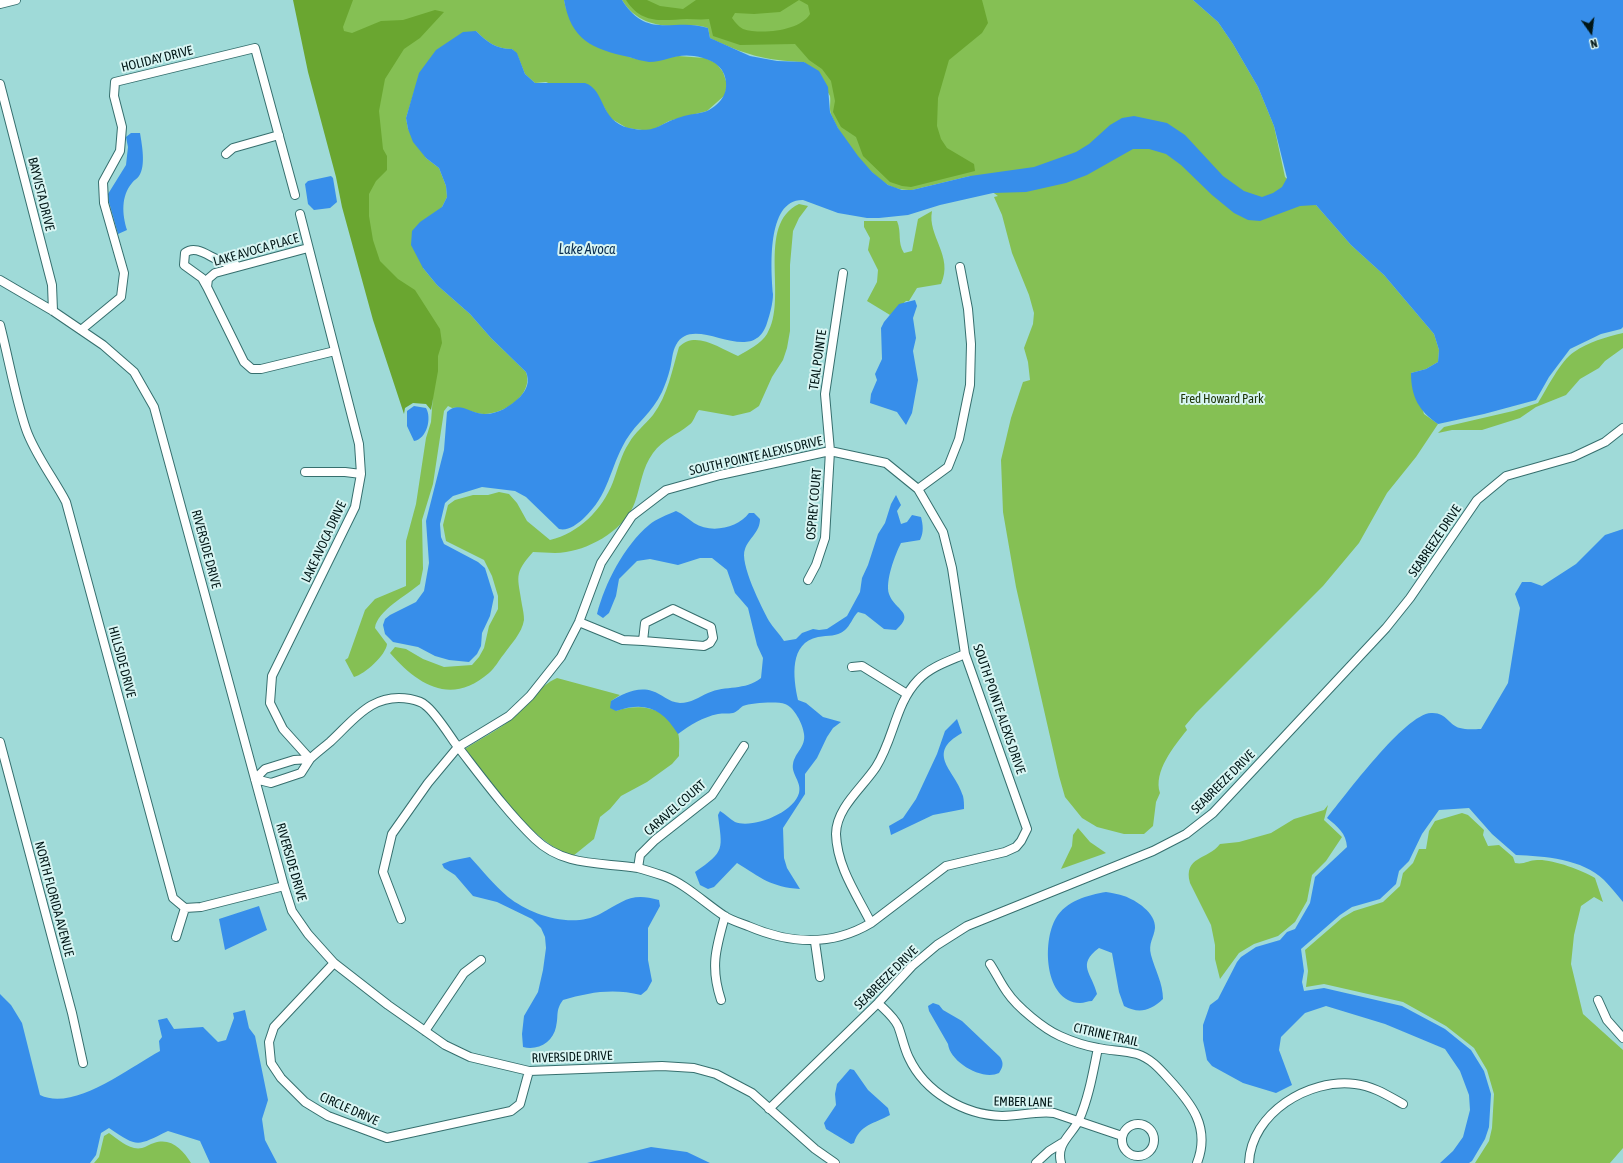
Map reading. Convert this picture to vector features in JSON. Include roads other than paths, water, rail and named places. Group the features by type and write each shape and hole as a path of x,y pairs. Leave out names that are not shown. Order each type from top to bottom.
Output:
{"street":[{"path":"0,4 16,0"},
{"name":"HOLIDAY DRIVE","path":"81,330 121,297 124,273 104,203 103,182 120,151 122,127 114,96 115,82 254,48 295,195"},
{"name":"BAYVISTA DRIVE","path":"0,84 52,285 53,311"},
{"path":"226,154 233,148 279,135"},
{"path":"300,214 308,248"},
{"name":"LAKE AVOCA PLACE","path":"308,248 215,273 208,279 207,287 244,362 252,369 261,369 335,351"},
{"name":"LAKE AVOCA DRIVE","path":"308,248 359,444 361,474 355,506 272,676 270,703 282,729 310,760"},
{"path":"207,287 202,278 184,265 183,257 189,250 199,250 224,264 246,264"},
{"path":"918,489 948,467 959,439 968,393 971,344 968,308 960,268"},
{"name":"TEAL POINTE","path":"830,451 825,394 843,273"},
{"name":"RIVERSIDE DRIVE","path":"0,280 53,311 103,345 134,372 154,407 292,911 308,934 334,963 388,1006 445,1044 470,1057 529,1071 662,1066 694,1068 716,1074 752,1093 815,1149 835,1163"},
{"name":"HILLSIDE DRIVE","path":"0,325 27,430 36,450 54,478 66,502 172,898 185,908"},
{"name":"SEABREEZE DRIVE","path":"769,1109 878,1003 912,966 937,945 967,926 1153,851 1186,834 1213,813 1386,628 1410,598 1477,500 1506,476 1533,466 1573,457 1605,442 1623,428"},
{"name":"SOUTH POINTE ALEXIS DRIVE","path":"255,779 271,783 301,773 310,760 356,715 370,705 398,697 412,699 426,706 458,747 536,840 553,852 580,862 638,868 666,877 698,896 724,916 769,935 815,942 843,936 872,923 946,866 1005,852 1016,847 1027,829 966,654 952,568 943,532 918,489 886,463 830,451 720,475 666,490 632,516 601,563 578,622 560,657 530,696 509,716 458,747"},
{"name":"OSPREY COURT","path":"808,580 816,565 825,538 830,451"},
{"path":"306,472 345,472 361,474"},
{"path":"578,622 623,640 704,646 710,643 713,638 713,632 711,627 673,610 645,623 643,641"},
{"path":"872,923 846,875 839,854 836,832 838,823 848,805 877,766 887,747 896,716 907,694 919,679 930,669 966,654"},
{"path":"852,667 862,666 907,694"},
{"name":"NORTH FLORIDA AVENUE","path":"0,742 72,1013 83,1063"},
{"name":"CARAVEL COURT","path":"638,868 640,855 655,840 712,795 744,746"},
{"path":"401,919 383,872 392,834 428,783 458,747"},
{"path":"255,779 265,769 294,760 310,760"},
{"path":"176,937 185,908 201,907 284,886"},
{"path":"721,1000 715,984 714,955 724,916"},
{"path":"815,942 820,977"},
{"path":"425,1031 464,973 481,960"},
{"name":"CIRCLE DRIVE","path":"334,963 274,1028 268,1048 271,1064 281,1078 305,1102 328,1116 387,1138 511,1111 520,1104 529,1071"},
{"name":"CITRINE TRAIL","path":"990,964 1007,993 1039,1024 1061,1037 1098,1048 1138,1054 1151,1061 1189,1101 1196,1113 1201,1128 1202,1145 1197,1163"},
{"path":"1598,1000 1607,1020 1623,1038"},
{"name":"EMBER LANE","path":"878,1003 892,1016 897,1025 908,1058 922,1080 938,1093 960,1106 977,1112 1002,1116 1043,1112 1054,1113 1122,1136"},
{"path":"1061,1163 1059,1154 1062,1143 1078,1120 1087,1098 1098,1048"},
{"path":"1249,1163 1257,1133 1275,1111 1298,1094 1326,1085 1354,1084 1377,1089 1403,1104"},
{"path":"1036,1163 1049,1151 1062,1143"}],"water":[{"name":"Lake Avoca","path":"564,0 622,0 632,13 642,20 652,24 696,25 708,28 710,38 750,56 777,61 804,62 819,71 828,87 830,112 838,128 858,156 872,172 888,185 902,190 912,190 970,176 1034,167 1076,152 1089,144 1110,125 1122,118 1134,116 1167,123 1185,135 1223,176 1244,191 1262,197 1273,193 1282,187 1287,178 1274,126 1258,87 1233,44 1218,22 1193,0 1623,0 1623,327 1621,329 1601,334 1570,349 1549,377 1536,400 1484,414 1438,424 1426,414 1417,403 1411,382 1411,373 1426,369 1438,362 1439,350 1434,334 1384,275 1351,245 1316,205 1300,206 1260,221 1248,220 1234,213 1212,195 1181,165 1166,154 1149,149 1133,149 1087,175 1066,183 1026,192 993,193 940,205 908,215 867,218 838,213 803,200 791,203 782,211 773,238 773,294 767,323 760,336 749,341 736,342 709,335 696,334 684,336 676,345 671,366 662,392 649,412 626,440 604,491 592,510 583,519 569,528 559,529 526,497 515,491 482,487 453,496 445,503 440,524 441,537 444,544 478,562 485,568 494,597 490,616 482,633 481,646 477,654 469,662 449,660 435,656 418,647 393,642 385,634 383,625 385,619 390,615 416,602 424,591 429,563 426,521 444,450 447,412 456,407 485,414 500,411 520,397 526,388 528,379 526,372 491,338 470,314 437,285 423,268 411,245 412,231 420,222 442,207 447,197 446,186 439,168 426,158 413,142 408,129 406,118 419,73 436,50 463,32 476,31 492,44 501,48 512,49 517,53 525,74 535,83 585,83 592,87 597,92 607,113 612,119 629,128 638,130 651,129 687,115 707,111 713,108 721,100 725,91 726,80 722,70 719,66 707,59 688,55 649,62 616,54 594,46 578,34 572,25 567,14"},
{"path":"131,133 140,133 143,155 142,167 139,176 128,188 124,199 123,212 127,230 118,234 108,194 126,165 128,147 126,137"},
{"path":"331,176 333,178 337,202 330,208 314,210 308,204 305,184 308,181"},
{"path":"915,300 917,306 913,318 916,338 913,351 918,380 912,413 906,425 897,412 870,403 871,394 877,380 875,374 882,359 881,328 899,304"},
{"path":"414,406 426,408 428,412 428,422 425,432 414,441 407,426 407,411"},
{"path":"896,495 901,505 897,511 901,524 907,522 912,515 921,517 923,528 920,540 901,543 889,575 889,594 904,615 902,624 896,630 884,629 865,614 858,612 847,628 842,632 836,635 818,637 809,640 802,646 795,662 794,672 798,700 806,703 823,717 841,722 833,728 817,758 805,774 805,794 783,828 784,858 787,868 800,889 774,884 737,863 714,887 708,889 700,885 695,872 712,859 720,848 721,842 718,815 720,811 735,822 742,824 751,823 772,818 789,807 796,800 800,789 793,764 804,739 802,726 798,716 792,709 781,703 747,705 733,713 712,715 697,722 678,734 666,718 652,709 636,707 616,711 610,708 611,701 625,693 641,689 652,691 672,701 684,703 722,689 748,685 761,678 763,658 757,645 748,608 735,593 727,570 712,558 700,558 678,565 650,559 637,561 619,579 616,596 609,613 603,618 597,614 610,578 631,543 658,519 676,511 694,523 716,529 731,526 749,513 754,513 760,519 760,524 745,549 744,556 748,575 761,606 772,626 784,641 796,639 802,633 813,629 827,629 847,616 860,592 862,578 878,534 885,523 891,504"},
{"path":"1623,529 1623,902 1604,880 1585,867 1563,860 1539,856 1516,855 1492,834 1469,808 1439,810 1422,834 1409,861 1399,871 1396,884 1380,899 1352,907 1340,915 1301,949 1304,971 1302,982 1304,991 1324,988 1402,1006 1445,1029 1471,1050 1484,1071 1491,1094 1489,1127 1485,1139 1472,1161 1469,1163 1440,1163 1453,1151 1463,1137 1470,1110 1469,1095 1460,1071 1445,1049 1385,1024 1326,1006 1305,1013 1281,1037 1279,1050 1292,1085 1276,1093 1243,1083 1212,1066 1207,1060 1203,1040 1203,1025 1210,1005 1218,999 1241,957 1256,947 1280,940 1287,932 1295,929 1310,903 1315,877 1347,847 1343,834 1338,827 1327,818 1361,775 1391,741 1406,727 1420,717 1431,713 1436,713 1441,714 1460,728 1481,729 1508,683 1520,608 1515,594 1522,582 1531,582 1542,586 1576,564 1605,535"},
{"path":"957,719 962,733 951,741 945,748 944,756 963,796 964,809 933,815 891,835 889,826 903,818 916,799 937,754 945,731"},
{"path":"470,857 508,897 517,904 552,918 577,920 589,918 634,897 659,900 660,906 648,928 648,960 652,981 647,990 641,995 611,991 592,993 563,1000 559,1007 557,1023 552,1037 544,1044 534,1048 523,1047 522,1034 524,1016 538,992 546,948 545,937 541,928 532,919 497,902 473,896 455,875 444,868 442,864"},
{"path":"1106,892 1122,895 1139,904 1149,912 1154,922 1155,928 1150,951 1163,993 1163,999 1149,1009 1135,1010 1124,1006 1119,992 1112,953 1099,948 1088,959 1087,964 1097,994 1092,1001 1080,1003 1068,1000 1059,993 1053,982 1049,969 1048,955 1049,941 1056,918 1060,912 1071,903 1085,897"},
{"path":"259,906 267,930 225,950 219,919"},
{"path":"0,994 11,1005 22,1023 40,1095 54,1099 69,1098 85,1093 102,1085 160,1051 159,1041 162,1037 158,1020 167,1018 174,1029 203,1027 218,1042 226,1040 234,1018 233,1013 245,1010 249,1028 255,1036 268,1100 262,1119 265,1140 277,1163 210,1163 200,1141 168,1131 150,1140 138,1143 126,1139 109,1128 101,1133 96,1155 90,1163 0,1163"},
{"path":"933,1003 939,1005 943,1010 962,1021 1000,1057 1002,1065 999,1073 992,1075 976,1072 968,1068 954,1057 929,1011 928,1006"},
{"path":"850,1069 854,1070 868,1090 888,1108 890,1115 868,1125 860,1132 854,1143 851,1144 826,1129 824,1123 836,1105 835,1094 837,1084"},
{"path":"651,1147 687,1152 710,1163 587,1163"}],"park label":[{"name":"Fred Howard Park","path":"1222,399"}]}
